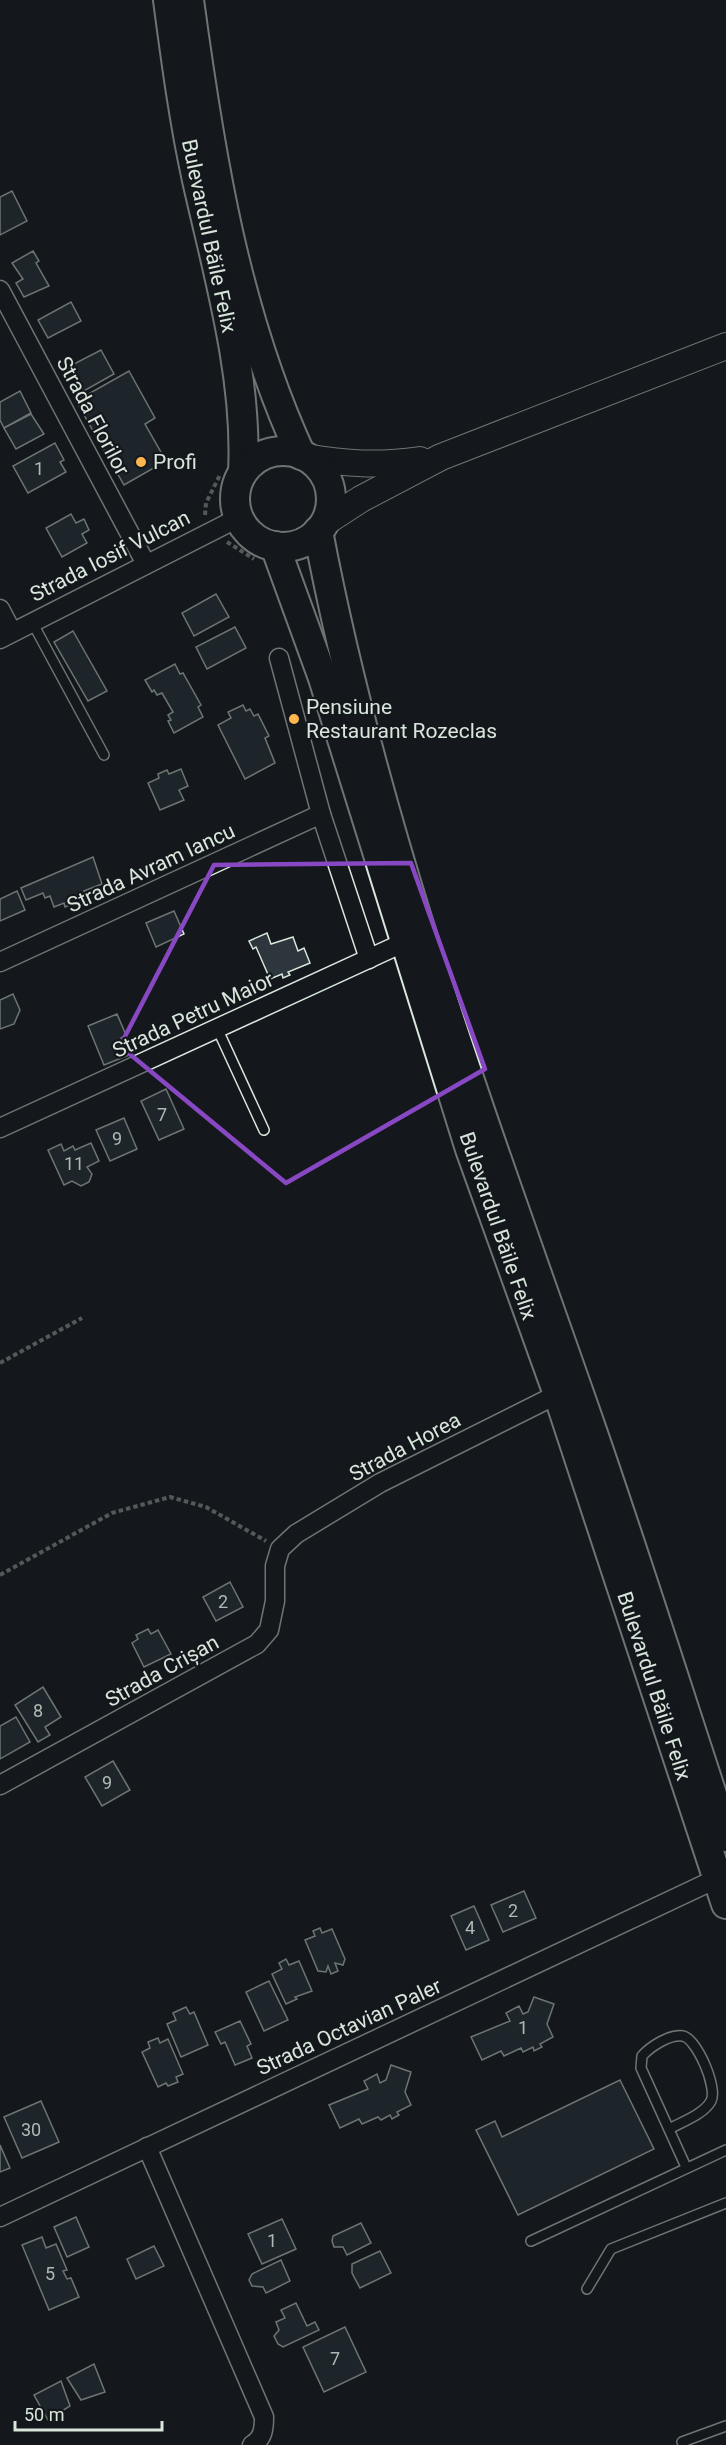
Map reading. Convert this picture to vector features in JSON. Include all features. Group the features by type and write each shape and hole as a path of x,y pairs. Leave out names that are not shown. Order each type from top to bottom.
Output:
{"main road":[{"name":"Bulevardul Băile Felix","path":"168,0 187,131 238,377 244,424 243,472"},
{"name":"Bulevardul Băile Felix","path":"189,0 210,142 245,300 276,398 303,456"},
{"path":"441,457 387,465 347,465 275,452 251,462 243,472 235,495 238,518 254,537 275,546 298,544 400,477 441,457 726,346"},
{"path":"303,456 318,466 329,484 330,508 321,527"},
{"name":"Bulevardul Băile Felix","path":"321,527 334,615 361,725 425,938 493,1154 718,1788 726,1837"},
{"name":"Bulevardul Băile Felix","path":"275,546 323,678 470,1149 558,1394 722,1891"}],"street":[{"name":"Strada Florilor","path":"0,290 146,564"},
{"name":"Strada Iosif Vulcan","path":"6,636 238,518"},
{"path":"0,609 6,636"},
{"path":"279,658 321,814 369,959"},
{"name":"Strada Avram Iancu","path":"0,962 321,814"},
{"name":"Strada Petru Maior","path":"0,1128 405,942"},
{"name":"Strada Horea","path":"280,1549 296,1534 380,1483 558,1394"},
{"name":"Strada Crișan","path":"0,1785 257,1644 269,1630 275,1601 275,1566 280,1549"},
{"name":"Strada Octavian Paler","path":"0,2217 147,2147 722,1891"},
{"path":"147,2147 264,2418 258,2438"}],"lane":[{"path":"32,622 104,755"},
{"path":"217,1028 264,1130"},
{"path":"669,2129 705,2108 712,2099 713,2088 702,2057 692,2042 684,2036 674,2037 649,2048 642,2056 641,2068 686,2168"},
{"path":"531,2241 726,2150"},
{"path":"587,2289 611,2249 726,2203"},
{"path":"684,2445 682,2442 726,2426"}],"path":[{"path":"0,1363 82,1318"},
{"path":"0,1575 111,1513 170,1497 206,1507 280,1549"}],"highlighted area":[{"path":"411,863 485,1069 286,1183 120,1046 214,865"}],"building":[{"path":"12,191 27,221 0,235 0,197"},
{"path":"33,251 39,261 36,263 49,286 24,297 16,283 23,279 12,263"},
{"path":"71,302 81,321 48,338 38,320"},
{"path":"101,350 114,374 82,392 68,367"},
{"path":"129,371 155,418 145,424 166,461 124,485 76,401"},
{"path":"20,391 31,413 4,428 0,420 0,402"},
{"path":"31,414 44,434 16,449 4,428"},
{"path":"55,443 64,460 60,462 66,472 28,493 13,466"},
{"path":"71,514 76,523 84,519 89,530 82,534 87,543 62,557 46,528"},
{"path":"216,594 229,617 194,636 182,613"},
{"path":"235,627 246,648 207,669 196,647"},
{"path":"73,631 107,691 88,701 54,642"},
{"path":"175,664 180,674 183,673 201,705 198,707 203,717 174,733 168,721 171,720 168,715 173,712 162,693 157,695 154,690 152,692 145,680"},
{"path":"243,705 246,711 250,709 254,716 258,714 269,736 265,738 275,763 245,779 218,725 231,718 228,712"},
{"path":"181,769 188,786 179,790 184,800 160,810 148,783 159,778 158,774 167,770 169,774"},
{"path":"93,857 102,884 84,891 87,898 65,907 64,903 54,907 50,896 45,898 43,893 26,900 21,888"},
{"path":"17,891 25,910 0,921 0,899"},
{"path":"174,911 184,934 156,947 146,923"},
{"path":"267,933 271,944 293,937 298,951 304,948 310,963 288,972 290,975 283,978 282,974 270,979 256,947 253,949 249,941"},
{"path":"13,994 20,1010 14,1024 0,1029 0,1000"},
{"path":"117,1014 126,1035 121,1038 129,1055 104,1065 88,1026"},
{"path":"166,1089 184,1129 159,1140 141,1101"},
{"path":"124,1118 137,1149 110,1161 96,1130"},
{"path":"91,1143 99,1161 87,1167 92,1174 89,1182 81,1186 72,1181 64,1185 48,1150 61,1144 64,1151 73,1146 75,1150"},
{"path":"230,1582 243,1607 216,1621 203,1597"},
{"path":"148,1629 151,1634 158,1630 171,1654 144,1667 132,1643 138,1639 136,1635"},
{"path":"43,1687 61,1717 45,1727 50,1735 38,1742 15,1705"},
{"path":"16,1717 30,1742 0,1759 0,1726"},
{"path":"113,1761 130,1790 102,1806 85,1777"},
{"path":"524,1891 536,1918 503,1932 491,1905"},
{"path":"474,1906 489,1940 466,1950 451,1916"},
{"path":"320,1928 322,1933 332,1929 345,1959 343,1965 335,1963 338,1971 331,1974 328,1966 326,1972 318,1971 305,1940 315,1936 313,1931"},
{"path":"286,1959 289,1965 299,1961 312,1991 295,1997 297,1999 286,2004 272,1974 282,1969 279,1963"},
{"path":"269,1981 288,2020 264,2031 246,1992"},
{"path":"534,1997 554,2004 547,2024 553,2037 540,2044 542,2047 534,2051 533,2047 523,2052 521,2048 504,2056 501,2051 482,2060 471,2037 510,2021 506,2013 519,2006 523,2014 528,2012"},
{"path":"186,2007 190,2014 194,2012 208,2045 181,2057 167,2024 176,2020 173,2013"},
{"path":"240,2021 251,2044 247,2046 252,2058 235,2065 225,2042 221,2044 215,2032"},
{"path":"158,2038 160,2043 168,2039 183,2074 176,2077 178,2082 168,2086 166,2083 158,2087 142,2052 150,2048 148,2042"},
{"path":"391,2065 411,2072 405,2092 411,2105 397,2112 399,2115 392,2119 390,2115 381,2120 378,2117 362,2124 359,2119 340,2128 329,2105 368,2089 364,2081 377,2074 380,2083 386,2080"},
{"path":"620,2080 654,2149 518,2215 476,2130 495,2121 502,2137"},
{"path":"41,2101 59,2142 22,2158 4,2117"},
{"path":"0,2145 10,2168 0,2172"},
{"path":"76,2217 89,2247 67,2257 54,2227"},
{"path":"282,2219 296,2249 262,2264 248,2234"},
{"path":"361,2223 371,2243 347,2255 343,2247 334,2247 333,2236"},
{"path":"42,2237 46,2248 56,2244 67,2270 63,2271 67,2279 71,2278 79,2297 49,2310 22,2245"},
{"path":"154,2246 164,2266 136,2279 127,2259"},
{"path":"380,2251 391,2273 360,2288 352,2273 352,2264"},
{"path":"281,2260 290,2281 266,2293 263,2287 252,2286 249,2280 252,2274"},
{"path":"296,2303 307,2326 315,2322 319,2330 283,2347 278,2344 274,2336 279,2330 276,2322 285,2318 281,2310"},
{"path":"345,2327 366,2372 324,2392 303,2347"},
{"path":"94,2364 105,2392 81,2400 67,2378"},
{"path":"61,2381 70,2406 48,2420 34,2395"}],"place":[{"name":"Profi","path":"141,462"},
{"name":"Pensiune Restaurant Rozeclas","path":"294,719"}]}
